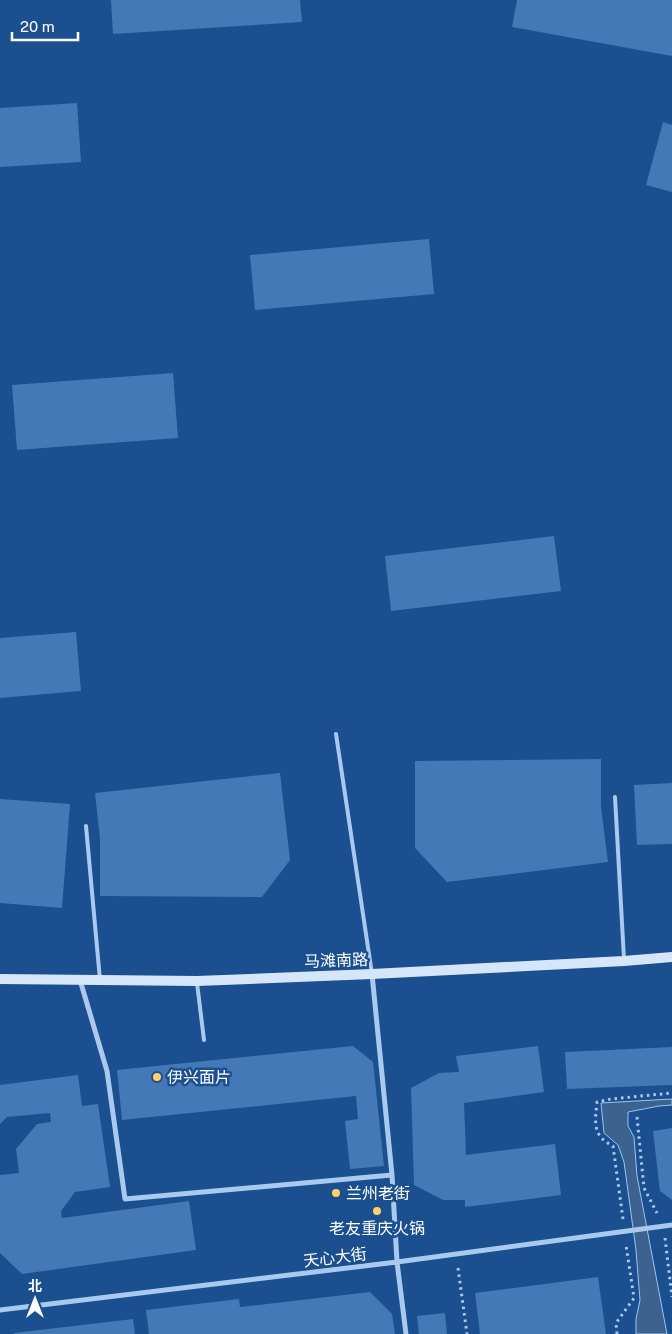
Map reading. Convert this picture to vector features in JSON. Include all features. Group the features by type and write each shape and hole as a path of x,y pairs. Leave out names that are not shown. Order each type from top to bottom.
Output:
{"main road":[{"name":"马滩南路","path":"0,979 197,981 372,974 672,957"}],"street":[{"path":"372,974 392,1176 397,1262 406,1334"},
{"path":"80,980 108,1071 125,1199 392,1176"},
{"name":"天心大街","path":"0,1310 397,1262 672,1225"}],"lane":[{"path":"336,734 372,974"},
{"path":"615,797 624,961"},
{"path":"86,826 100,980"},
{"path":"197,981 204,1040"}],"path":[{"path":"617,1334 616,1322 634,1298 613,1146 603,1141 595,1125 597,1102 672,1093"},
{"path":"636,1117 644,1188 664,1226 672,1297"},
{"path":"456,1254 467,1334"}],"water":[{"path":"672,1099 672,1105 628,1112 628,1126 634,1137 637,1176 667,1334 636,1334 636,1319 640,1300 636,1250 624,1162 618,1145 604,1133 601,1103"}],"building":[{"path":"111,0 300,0 302,22 113,34"},
{"path":"517,0 672,0 672,56 512,27"},
{"path":"77,103 81,162 0,167 0,108"},
{"path":"663,122 672,125 672,192 646,185"},
{"path":"429,239 434,294 255,310 250,255"},
{"path":"173,373 178,438 17,450 12,385"},
{"path":"554,536 561,591 391,611 385,556"},
{"path":"76,632 81,691 0,698 0,638"},
{"path":"601,759 601,806 608,862 447,882 415,848 415,761"},
{"path":"280,773 290,860 262,897 100,896 100,839 95,793"},
{"path":"672,783 672,844 637,845 634,785"},
{"path":"0,799 70,804 62,908 0,903"},
{"path":"353,1046 373,1062 384,1166 350,1169 345,1121 358,1119 356,1096 122,1120 117,1070"},
{"path":"538,1046 544,1092 464,1103 466,1155 555,1144 561,1195 465,1207 465,1200 443,1200 414,1185 411,1088 439,1073 459,1072 456,1056"},
{"path":"672,1047 672,1085 567,1089 565,1052"},
{"path":"78,1075 82,1106 98,1104 110,1187 75,1192 61,1211 62,1218 189,1201 196,1250 22,1274 0,1253 0,1175 19,1173 16,1149 37,1124 51,1122 50,1113 7,1117 0,1124 0,1085"},
{"path":"672,1128 672,1200 660,1191 653,1131"},
{"path":"598,1277 606,1334 480,1334 475,1293"},
{"path":"370,1292 392,1314 395,1334 149,1334 146,1310 239,1299 240,1307"},
{"path":"445,1313 447,1334 419,1334 417,1316"},
{"path":"133,1319 135,1334 14,1334 14,1333"}],"place":[{"name":"伊兴面片","path":"157,1077"},
{"name":"兰州老街","path":"336,1193"},
{"name":"老友重庆火锅","path":"377,1211"}]}
